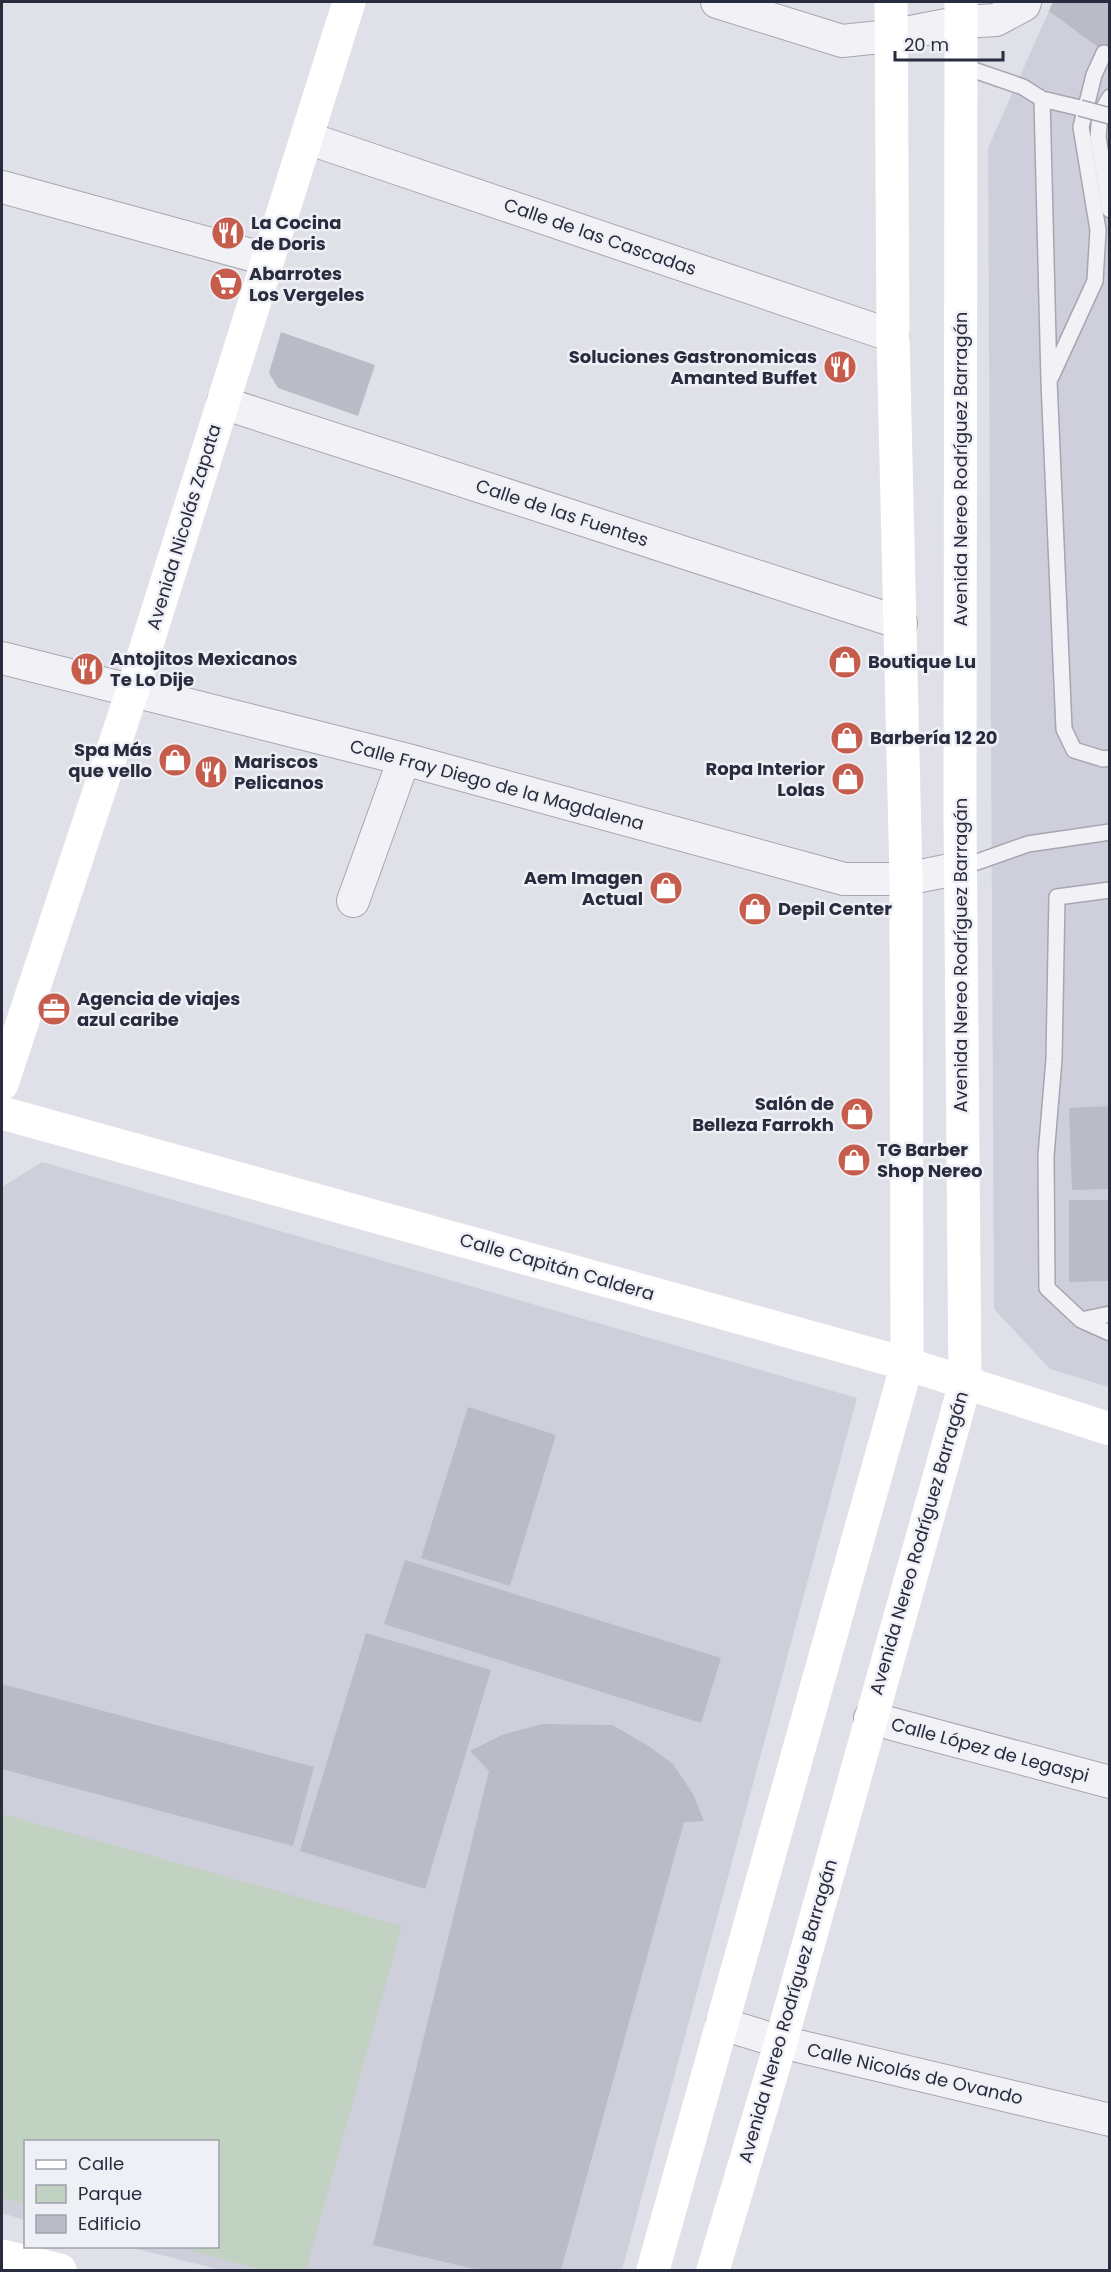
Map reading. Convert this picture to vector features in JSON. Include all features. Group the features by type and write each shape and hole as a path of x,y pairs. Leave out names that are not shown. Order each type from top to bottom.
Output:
{"street":[{"name":"Avenida Nicolás Zapata","path":"2,1084 132,692 349,2"},
{"path":"717,2 842,41 890,36 962,12 996,20 1024,5 1025,2"},
{"path":"653,2271 906,1364 906,879 893,336 891,2"},
{"name":"Avenida Nereo Rodríguez Barragán","path":"715,2270 965,1384 960,868 962,12"},
{"name":"Calle de las Cascadas","path":"308,138 893,336"},
{"path":"2,187 266,260"},
{"name":"Calle de las Fuentes","path":"223,403 901,623"},
{"name":"Calle Fray Diego de la Magdalena","path":"2,658 404,759 844,879 906,879 960,868"},
{"path":"353,901 404,759"},
{"name":"Calle Capitán Caldera","path":"2,1113 906,1364 1110,1429"},
{"name":"Calle López de Legaspi","path":"870,1718 1110,1782"},
{"name":"Calle Nicolás de Ovando","path":"722,2024 781,2042 1110,2120"},
{"path":"2,2256 56,2270"}],"lane":[{"path":"1049,381 1095,281 1098,230 1081,127 1094,75 1104,52"},
{"path":"962,66 1023,87 1042,99 1110,116"},
{"path":"1110,97 1100,114 1098,137 1110,210"},
{"path":"1042,99 1049,381 1064,729 1074,750 1103,759 1110,758"},
{"path":"960,868 1028,844 1110,832"},
{"path":"1110,890 1057,897 1055,1048 1046,1156 1047,1288 1081,1320 1110,1333"},
{"path":"1081,1320 1110,1314"}],"shaded area":[{"path":"1053,2 1109,2 1109,1387 1050,1369 994,1309 988,148"},
{"path":"42,1162 857,1398 622,2270 221,2270 133,2248 219,2248 219,2140 24,2140 24,2220 2,2213 2,1187"}],"green space":[{"path":"2,1814 402,1926 306,2270 262,2270 181,2248 219,2248 219,2140 24,2140 24,2204 2,2198"}],"building":[{"path":"1053,2 1110,2 1110,56 1049,11"},
{"path":"281,332 375,365 358,416 278,388 269,373"},
{"path":"1110,1106 1110,1189 1072,1190 1069,1108"},
{"path":"1069,1200 1110,1200 1110,1281 1069,1282"},
{"path":"468,1407 556,1435 510,1586 421,1558"},
{"path":"405,1560 721,1658 701,1723 384,1624"},
{"path":"366,1633 491,1670 425,1889 300,1851"},
{"path":"2,1684 314,1767 293,1846 2,1769"},
{"path":"542,1724 612,1725 647,1745 673,1764 693,1794 704,1821 684,1822 561,2270 479,2270 373,2245 489,1771 470,1751 502,1735"}],"place":[{"name":"La Cocina de Doris","path":"228,233"},
{"name":"Abarrotes Los Vergeles","path":"226,284"},
{"name":"Soluciones Gastronomicas Amanted Buffet","path":"840,367"},
{"name":"Boutique Lu","path":"845,662"},
{"name":"Antojitos Mexicanos Te Lo Dije","path":"87,669"},
{"name":"Barbería 12 20","path":"847,738"},
{"name":"Spa Más que vello","path":"175,760"},
{"name":"Mariscos Pelicanos","path":"211,772"},
{"name":"Ropa Interior Lolas","path":"848,779"},
{"name":"Aem Imagen Actual","path":"666,888"},
{"name":"Depil Center","path":"755,909"},
{"name":"Agencia de viajes azul caribe","path":"54,1009"},
{"name":"Salón de Belleza Farrokh","path":"857,1114"},
{"name":"TG Barber Shop Nereo","path":"854,1160"}]}
